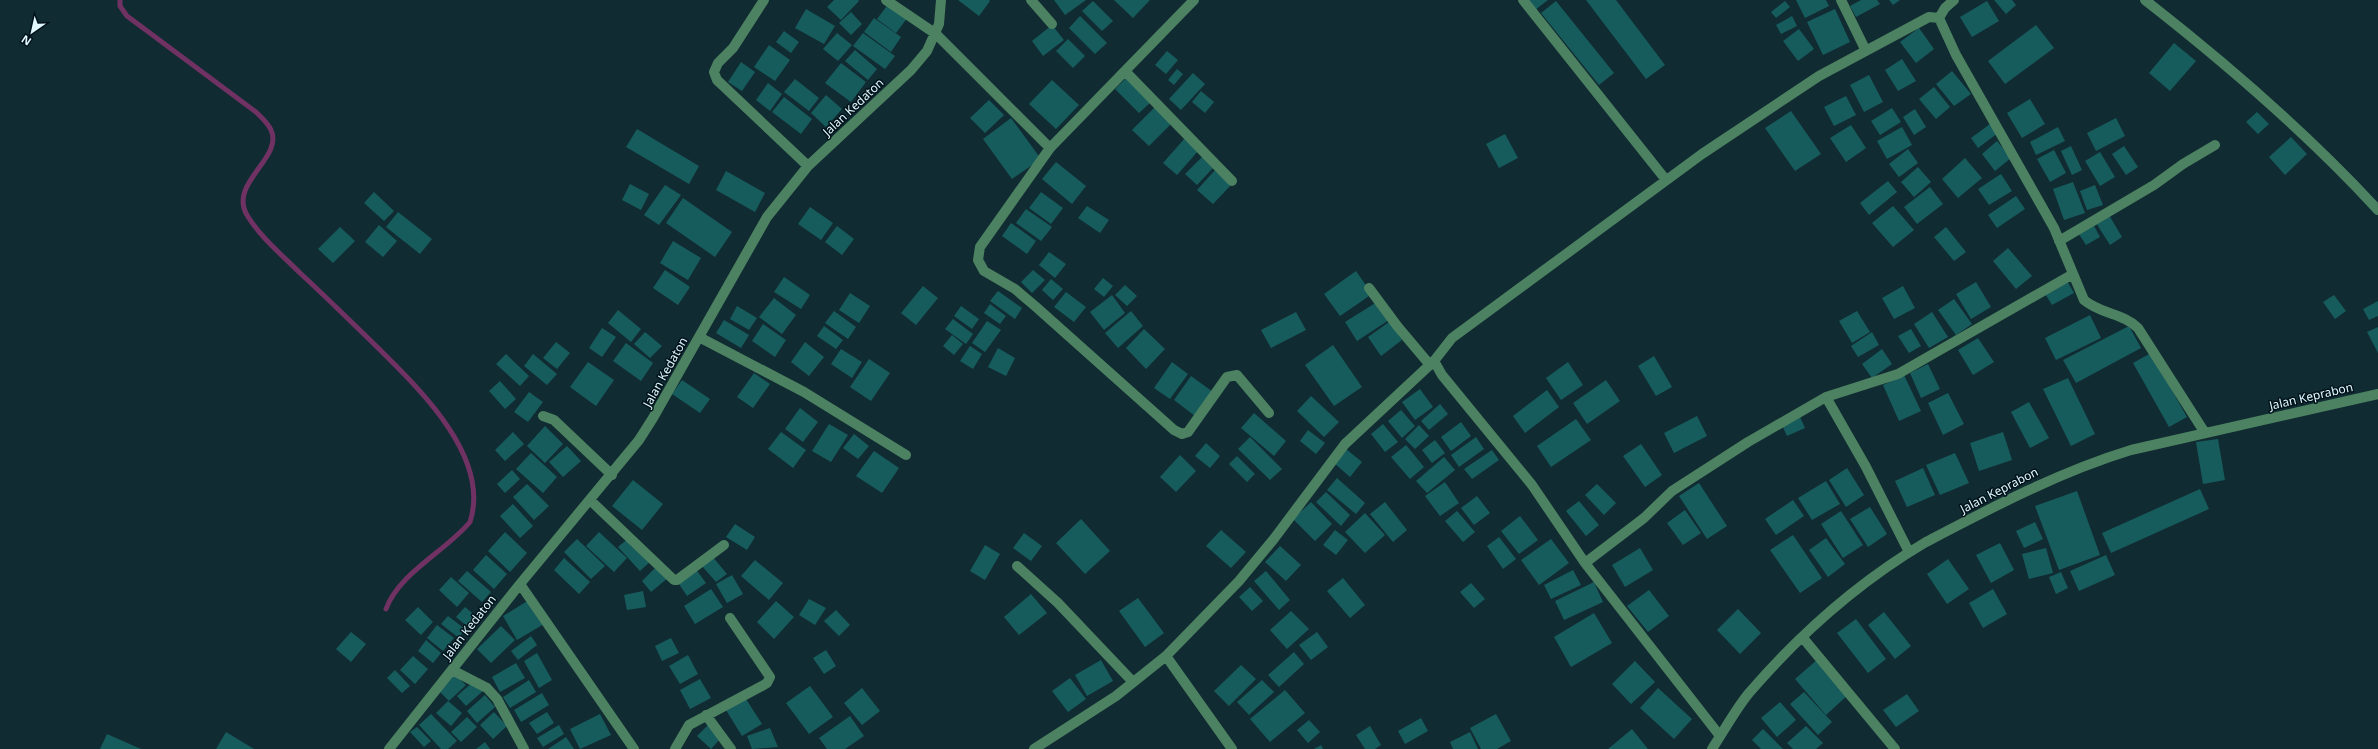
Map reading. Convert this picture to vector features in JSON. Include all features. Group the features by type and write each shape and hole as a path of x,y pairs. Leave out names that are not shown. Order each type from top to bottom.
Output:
{"street":[{"path":"764,0 733,48 718,63 714,72 717,80 808,166"},
{"path":"886,0 936,34 1050,148"},
{"name":"Jalan Kedaton","path":"389,749 520,584 612,475 650,424 767,217 808,166 911,70 927,51 936,34 941,0"},
{"path":"1031,0 1052,24"},
{"path":"1194,0 1050,148 980,247 978,260 984,271 1015,289 1174,430 1182,434 1188,432 1227,377 1232,374 1237,375 1269,413"},
{"path":"1522,0 1666,180"},
{"path":"1841,0 1866,51"},
{"path":"1939,18 1945,8 1954,0"},
{"path":"2145,0 2263,98 2345,174 2378,210"},
{"path":"1034,749 1133,682 1166,656 1239,582 1273,540 1345,444 1432,363 1452,338 1666,180 1819,76 1929,16 1939,18"},
{"path":"1939,18 1956,55 2050,221 2084,300 2091,306 2133,322 2205,433"},
{"path":"1125,71 1232,180"},
{"path":"2059,241 2148,189 2183,164 2215,145"},
{"path":"1585,563 1644,518 1672,491 1748,442 1826,397 1898,374 2072,274"},
{"path":"1369,288 1398,327 1432,363 1532,485 1585,563 1720,736"},
{"path":"699,337 804,392 906,455"},
{"name":"Jalan Keprabon","path":"1712,749 1749,694 1803,638 1837,606 1909,552 2036,485 2078,467 2131,450 2378,394"},
{"path":"1826,397 1866,467 1909,552"},
{"path":"543,416 554,420 612,475"},
{"path":"590,500 674,580 677,580 724,545"},
{"path":"1017,566 1058,603 1133,682"},
{"path":"520,584 634,749"},
{"path":"675,749 689,725 770,680 770,677 730,618"},
{"path":"1803,638 1895,749"},
{"path":"1166,656 1232,749"},
{"path":"452,670 487,688 497,699 524,749"},
{"path":"706,715 731,749"}],"building":[{"path":"834,0 859,1 841,20 827,7"},
{"path":"958,0 989,0 990,1 979,16"},
{"path":"1054,0 1086,0 1065,15"},
{"path":"1114,0 1150,0 1133,18"},
{"path":"1527,0 1548,0 1535,10"},
{"path":"1586,0 1616,0 1665,65 1646,79"},
{"path":"1796,0 1826,0 1829,6 1805,18"},
{"path":"1861,0 1877,0 1880,4 1856,17 1850,6"},
{"path":"1889,0 1900,0 1893,5"},
{"path":"1994,0 2012,0 2016,5 2006,14"},
{"path":"1093,1 1113,21 1102,31 1082,11"},
{"path":"1556,1 1614,73 1599,85 1541,13"},
{"path":"1785,1 1790,7 1776,18 1771,12"},
{"path":"1987,1 1999,21 1972,37 1960,17"},
{"path":"889,3 908,17 896,33 877,19"},
{"path":"806,9 835,26 824,44 795,28"},
{"path":"1835,9 1850,42 1823,55 1807,22"},
{"path":"851,12 862,24 851,35 839,23"},
{"path":"1080,16 1107,43 1095,54 1069,28"},
{"path":"1792,16 1797,26 1781,34 1776,25"},
{"path":"874,18 901,37 891,52 864,32"},
{"path":"1052,25 1064,40 1043,56 1032,41"},
{"path":"2036,25 2054,48 2005,84 1988,61"},
{"path":"1919,28 1934,49 1916,63 1900,42"},
{"path":"1799,29 1814,49 1798,61 1783,41"},
{"path":"784,31 799,42 791,53 776,42"},
{"path":"837,33 852,45 838,61 823,49"},
{"path":"863,33 895,56 885,69 853,46"},
{"path":"1068,39 1085,56 1073,68 1056,51"},
{"path":"2174,43 2196,61 2170,91 2149,73"},
{"path":"769,45 790,60 775,81 754,67"},
{"path":"855,50 877,69 868,80 845,61"},
{"path":"1167,51 1178,60 1166,74 1155,65"},
{"path":"1902,59 1916,81 1898,91 1885,70"},
{"path":"741,62 755,72 742,91 728,82"},
{"path":"841,63 866,82 851,102 825,83"},
{"path":"1177,69 1183,74 1174,85 1168,80"},
{"path":"1952,71 1971,94 1954,106 1936,84"},
{"path":"1193,73 1205,84 1181,110 1169,99"},
{"path":"1869,75 1883,102 1864,112 1850,85"},
{"path":"1127,77 1151,102 1139,113 1115,89"},
{"path":"795,79 819,98 809,111 784,92"},
{"path":"1052,80 1079,105 1056,129 1029,104"},
{"path":"768,83 782,94 770,111 756,100"},
{"path":"1934,87 1950,107 1936,119 1919,99"},
{"path":"1201,91 1214,102 1205,113 1192,102"},
{"path":"826,95 842,109 826,127 811,113"},
{"path":"1846,96 1856,115 1834,126 1824,107"},
{"path":"784,97 812,119 801,134 772,112"},
{"path":"2030,99 2045,124 2022,138 2007,113"},
{"path":"989,100 1004,115 985,133 970,118"},
{"path":"1156,106 1172,123 1149,146 1132,130"},
{"path":"1892,108 1901,122 1880,135 1871,121"},
{"path":"1915,109 1926,127 1914,135 1903,117"},
{"path":"1791,111 1821,154 1795,171 1765,128"},
{"path":"2257,112 2269,124 2258,134 2246,122"},
{"path":"1011,118 1041,159 1012,179 983,139"},
{"path":"2116,118 2125,136 2096,151 2087,133"},
{"path":"1990,124 1998,133 1978,148 1971,138"},
{"path":"1851,125 1866,148 1846,162 1830,138"},
{"path":"1902,127 1912,145 1887,159 1877,141"},
{"path":"2058,127 2065,141 2036,155 2030,142"},
{"path":"637,129 699,166 689,184 626,147"},
{"path":"1505,134 1518,158 1499,168 1486,144"},
{"path":"2291,137 2307,154 2285,175 2269,157"},
{"path":"1185,138 1199,150 1177,175 1163,163"},
{"path":"1997,141 2011,158 1995,171 1982,154"},
{"path":"2071,146 2082,170 2072,175 2061,151"},
{"path":"2124,146 2138,167 2126,175 2112,154"},
{"path":"1908,149 1918,163 1899,177 1889,164"},
{"path":"2054,150 2066,173 2050,182 2037,159"},
{"path":"2100,152 2115,177 2100,186 2085,161"},
{"path":"1204,155 1215,166 1197,185 1185,174"},
{"path":"1965,158 1982,178 1958,198 1942,179"},
{"path":"1056,162 1086,186 1072,204 1042,179"},
{"path":"1918,167 1931,182 1914,197 1901,182"},
{"path":"1216,169 1232,184 1213,204 1197,190"},
{"path":"726,171 765,193 755,212 716,190"},
{"path":"2001,174 2012,191 1989,205 1978,189"},
{"path":"1888,181 1897,192 1869,215 1860,203"},
{"path":"2073,182 2085,213 2064,220 2053,189"},
{"path":"630,184 649,194 641,210 622,200"},
{"path":"665,185 681,195 659,225 644,215"},
{"path":"2095,185 2103,205 2087,210 2080,191"},
{"path":"1930,187 1943,204 1917,224 1904,207"},
{"path":"374,192 394,211 384,221 364,203"},
{"path":"1041,192 1063,208 1051,224 1029,208"},
{"path":"2016,196 2025,209 1997,228 1988,215"},
{"path":"683,198 732,232 715,257 666,223"},
{"path":"1087,206 1109,220 1100,233 1078,218"},
{"path":"1893,206 1914,230 1893,247 1872,223"},
{"path":"810,207 833,223 821,240 798,224"},
{"path":"1026,209 1052,227 1041,241 1016,223"},
{"path":"398,212 432,239 420,254 386,227"},
{"path":"2109,215 2122,237 2110,245 2096,223"},
{"path":"2092,222 2100,237 2086,245 2077,231"},
{"path":"1011,223 1036,241 1027,254 1002,236"},
{"path":"379,225 397,241 383,257 365,242"},
{"path":"837,226 854,239 842,255 825,242"},
{"path":"340,227 355,241 333,263 318,249"},
{"path":"1946,227 1966,252 1954,261 1934,237"},
{"path":"673,241 701,258 688,280 660,263"},
{"path":"2008,248 2032,276 2016,289 1993,261"},
{"path":"1049,252 1066,264 1055,278 1039,265"},
{"path":"665,270 690,287 678,305 653,288"},
{"path":"1033,270 1045,280 1032,293 1021,282"},
{"path":"1356,271 1372,294 1340,316 1324,294"},
{"path":"784,277 810,295 801,309 774,292"},
{"path":"1103,278 1113,286 1104,297 1094,289"},
{"path":"1051,279 1063,289 1053,300 1042,290"},
{"path":"2066,279 2074,293 2052,305 2044,292"},
{"path":"1976,282 1991,307 1971,319 1956,294"},
{"path":"1125,285 1137,296 1127,306 1115,295"},
{"path":"923,286 938,298 916,325 901,313"},
{"path":"1903,286 1915,308 1894,319 1882,298"},
{"path":"998,291 1022,308 1015,319 990,301"},
{"path":"1066,292 1086,307 1074,322 1054,307"},
{"path":"850,293 870,306 859,323 839,310"},
{"path":"1112,295 1125,313 1104,330 1090,312"},
{"path":"2334,295 2346,311 2335,319 2323,302"},
{"path":"774,298 796,315 782,334 759,317"},
{"path":"1954,299 1972,324 1956,335 1938,310"},
{"path":"2378,301 2378,316 2369,320 2363,309"},
{"path":"1377,302 1389,320 1357,341 1345,322"},
{"path":"990,304 1006,316 1000,324 984,313"},
{"path":"737,306 757,318 749,330 730,319"},
{"path":"961,306 979,319 972,329 954,316"},
{"path":"618,310 641,329 631,342 608,323"},
{"path":"834,311 856,327 848,339 825,323"},
{"path":"1131,311 1143,326 1118,348 1105,333"},
{"path":"1857,311 1870,332 1852,343 1839,321"},
{"path":"1296,312 1306,330 1271,348 1261,330"},
{"path":"1932,312 1948,337 1929,348 1914,324"},
{"path":"2090,315 2101,338 2056,360 2045,338"},
{"path":"953,319 973,334 966,344 945,329"},
{"path":"724,320 749,335 741,348 716,333"},
{"path":"987,321 1001,330 985,352 972,343"},
{"path":"1389,322 1402,340 1381,356 1368,337"},
{"path":"763,324 786,340 775,357 752,341"},
{"path":"824,326 843,340 836,349 817,336"},
{"path":"2129,326 2141,348 2076,383 2063,360"},
{"path":"2378,327 2378,353 2367,332"},
{"path":"602,328 616,337 602,357 589,348"},
{"path":"1144,329 1165,349 1146,369 1126,348"},
{"path":"1911,329 1921,346 1909,353 1898,336"},
{"path":"645,332 662,346 650,358 634,344"},
{"path":"1872,332 1879,345 1858,357 1851,346"},
{"path":"952,335 963,344 954,355 943,346"},
{"path":"1978,338 1994,362 1973,375 1958,350"},
{"path":"556,342 570,353 557,369 543,358"},
{"path":"805,342 824,357 809,376 791,362"},
{"path":"626,343 653,363 641,381 613,361"},
{"path":"1333,345 1362,387 1334,406 1305,365"},
{"path":"970,346 982,354 973,369 960,361"},
{"path":"998,348 1015,358 1006,376 988,367"},
{"path":"841,349 862,362 852,378 831,364"},
{"path":"1882,349 1892,364 1872,378 1862,364"},
{"path":"2151,353 2187,417 2169,427 2133,363"},
{"path":"506,354 529,376 520,386 496,364"},
{"path":"533,354 557,374 547,385 524,366"},
{"path":"1654,356 1672,387 1656,396 1638,366"},
{"path":"869,359 890,373 871,401 850,387"},
{"path":"588,362 614,380 596,406 570,387"},
{"path":"1172,362 1188,374 1170,399 1154,388"},
{"path":"1568,362 1583,385 1561,400 1546,378"},
{"path":"1928,364 1940,389 1921,398 1910,373"},
{"path":"754,373 770,384 753,408 737,397"},
{"path":"1904,375 1921,411 1899,421 1883,385"},
{"path":"1191,376 1213,392 1195,416 1174,400"},
{"path":"2068,378 2095,434 2071,446 2043,389"},
{"path":"682,380 710,399 700,413 672,394"},
{"path":"1606,380 1620,401 1587,424 1573,403"},
{"path":"500,381 516,399 505,409 489,391"},
{"path":"1420,389 1433,407 1415,420 1402,402"},
{"path":"1547,390 1559,407 1525,433 1513,416"},
{"path":"529,392 543,402 528,422 514,412"},
{"path":"1948,393 1964,424 1943,435 1928,403"},
{"path":"1311,396 1339,422 1324,437 1297,411"},
{"path":"2029,402 2049,438 2030,448 2011,412"},
{"path":"1440,404 1448,414 1429,430 1421,421"},
{"path":"800,408 818,422 803,442 785,429"},
{"path":"1401,410 1415,426 1402,438 1388,421"},
{"path":"1254,413 1286,441 1274,456 1241,428"},
{"path":"1697,416 1707,436 1674,453 1664,433"},
{"path":"1800,417 1805,428 1787,436 1782,425"},
{"path":"1576,419 1591,440 1551,467 1537,446"},
{"path":"1461,422 1471,436 1451,451 1441,437"},
{"path":"829,424 848,435 831,462 812,451"},
{"path":"1383,424 1398,442 1385,452 1371,434"},
{"path":"1419,425 1429,436 1415,449 1405,439"},
{"path":"545,426 563,444 545,463 527,446"},
{"path":"1308,430 1325,443 1316,454 1300,441"},
{"path":"513,432 524,444 505,461 495,450"},
{"path":"781,432 806,450 793,468 768,449"},
{"path":"2003,432 2012,460 1979,471 1970,443"},
{"path":"854,434 869,446 858,459 843,448"},
{"path":"1250,437 1282,469 1270,480 1238,449"},
{"path":"1476,437 1484,449 1459,467 1451,455"},
{"path":"2218,439 2225,480 2203,484 2196,442"},
{"path":"1435,440 1445,453 1432,463 1422,450"},
{"path":"1206,443 1220,456 1210,468 1195,456"},
{"path":"1641,444 1662,475 1645,487 1623,456"},
{"path":"1406,445 1424,467 1410,479 1391,457"},
{"path":"567,446 581,461 563,477 549,462"},
{"path":"1346,449 1362,462 1350,477 1334,463"},
{"path":"1492,450 1499,460 1472,479 1464,469"},
{"path":"874,451 899,468 882,493 856,476"},
{"path":"531,453 557,477 543,493 516,469"},
{"path":"1955,453 1969,483 1940,495 1926,465"},
{"path":"1180,455 1196,471 1176,492 1160,477"},
{"path":"1237,456 1255,474 1247,482 1229,464"},
{"path":"1444,457 1455,470 1427,493 1416,481"},
{"path":"1847,468 1864,495 1846,507 1829,480"},
{"path":"1923,468 1935,495 1907,507 1895,481"},
{"path":"512,470 520,479 505,493 497,484"},
{"path":"1337,478 1365,503 1356,514 1327,490"},
{"path":"633,480 663,504 642,530 612,506"},
{"path":"1826,481 1840,504 1812,520 1798,498"},
{"path":"1445,482 1459,503 1440,516 1425,496"},
{"path":"1699,483 1727,526 1707,539 1679,496"},
{"path":"527,484 549,506 534,520 513,497"},
{"path":"1597,484 1616,503 1604,515 1585,495"},
{"path":"2200,489 2209,509 2111,553 2102,533"},
{"path":"2077,491 2100,555 2059,570 2035,506"},
{"path":"1326,492 1350,515 1341,526 1316,502"},
{"path":"1477,496 1490,513 1474,525 1461,508"},
{"path":"1793,500 1804,516 1776,535 1765,519"},
{"path":"1579,501 1599,525 1586,536 1566,511"},
{"path":"1311,502 1332,524 1315,541 1293,519"},
{"path":"1385,502 1407,530 1393,542 1370,514"},
{"path":"513,504 533,526 520,538 500,516"},
{"path":"1870,507 1887,534 1868,547 1850,519"},
{"path":"1685,510 1701,533 1683,545 1667,523"},
{"path":"1457,511 1475,532 1463,542 1445,521"},
{"path":"1841,511 1863,545 1843,558 1821,524"},
{"path":"1365,513 1385,535 1365,553 1345,532"},
{"path":"1520,516 1538,540 1519,554 1501,531"},
{"path":"1081,519 1110,551 1085,574 1056,543"},
{"path":"2035,522 2043,539 2024,548 2016,531"},
{"path":"735,524 755,537 747,550 726,537"},
{"path":"1221,530 1246,552 1231,568 1206,546"},
{"path":"1335,530 1348,540 1336,555 1323,545"},
{"path":"505,532 527,553 510,572 488,551"},
{"path":"599,532 627,558 614,572 586,546"},
{"path":"1024,533 1042,546 1031,561 1013,548"},
{"path":"1793,535 1822,578 1800,593 1770,550"},
{"path":"1499,537 1516,559 1503,569 1487,546"},
{"path":"629,538 651,561 640,571 618,547"},
{"path":"1826,538 1845,564 1828,577 1809,550"},
{"path":"577,539 605,566 591,579 564,552"},
{"path":"1551,539 1569,563 1539,585 1521,560"},
{"path":"2000,543 2014,570 1991,583 1976,555"},
{"path":"985,545 1000,554 985,580 970,571"},
{"path":"1280,546 1301,565 1286,581 1265,562"},
{"path":"1640,548 1653,570 1625,587 1612,565"},
{"path":"2046,548 2053,573 2029,579 2022,554"},
{"path":"486,555 507,574 494,589 473,570"},
{"path":"2106,555 2115,575 2079,591 2070,571"},
{"path":"712,556 727,574 716,582 701,565"},
{"path":"564,558 590,582 579,594 554,570"},
{"path":"1948,559 1969,589 1947,604 1927,574"},
{"path":"755,560 783,583 769,600 741,576"},
{"path":"657,566 668,578 651,592 642,581"},
{"path":"695,568 706,583 687,596 677,581"},
{"path":"1573,570 1581,585 1551,599 1544,585"},
{"path":"467,571 491,592 482,602 458,581"},
{"path":"1266,571 1290,600 1279,610 1254,581"},
{"path":"2061,572 2068,588 2056,594 2049,577"},
{"path":"732,575 743,594 727,603 716,584"},
{"path":"451,577 469,593 457,607 439,590"},
{"path":"1343,578 1365,605 1350,618 1327,591"},
{"path":"1594,582 1603,602 1564,620 1555,601"},
{"path":"1471,583 1485,599 1474,608 1460,592"},
{"path":"1250,587 1263,601 1252,611 1239,597"},
{"path":"711,589 723,607 695,624 684,606"},
{"path":"1993,589 2007,614 1983,628 1969,603"},
{"path":"1649,590 1669,616 1648,632 1627,606"},
{"path":"643,591 646,607 627,610 624,595"},
{"path":"1031,594 1047,613 1019,635 1004,617"},
{"path":"1138,598 1164,633 1145,647 1119,611"},
{"path":"809,599 826,608 815,625 799,615"},
{"path":"529,600 544,624 517,640 503,616"},
{"path":"776,601 794,617 774,639 757,622"},
{"path":"418,607 433,622 421,635 405,620"},
{"path":"465,607 477,617 468,627 456,617"},
{"path":"1738,609 1761,633 1740,654 1717,630"},
{"path":"836,610 850,625 839,636 824,621"},
{"path":"1291,611 1309,629 1287,649 1270,630"},
{"path":"1884,612 1911,646 1895,659 1868,625"},
{"path":"1594,613 1612,643 1571,667 1554,637"},
{"path":"448,616 465,629 459,638 441,624"},
{"path":"1856,619 1886,659 1868,673 1837,633"},
{"path":"437,625 454,638 443,651 427,638"},
{"path":"501,626 515,640 491,663 477,649"},
{"path":"351,632 366,644 351,662 336,649"},
{"path":"1317,632 1328,647 1311,660 1299,645"},
{"path":"531,636 537,645 518,660 511,651"},
{"path":"671,638 679,653 662,661 655,646"},
{"path":"426,640 441,653 433,663 418,651"},
{"path":"826,650 836,666 824,674 813,658"},
{"path":"1294,652 1304,664 1279,687 1268,675"},
{"path":"537,653 552,680 539,688 524,661"},
{"path":"688,655 698,674 680,684 669,666"},
{"path":"413,656 428,669 415,684 400,670"},
{"path":"1818,659 1849,694 1826,715 1795,679"},
{"path":"1101,660 1113,681 1087,696 1075,675"},
{"path":"1635,661 1655,682 1631,704 1612,684"},
{"path":"516,663 525,678 500,692 492,677"},
{"path":"1241,665 1256,679 1229,706 1214,691"},
{"path":"395,670 410,686 402,693 387,678"},
{"path":"454,674 466,685 449,701 438,690"},
{"path":"1070,678 1086,699 1068,712 1052,691"},
{"path":"700,679 711,698 690,709 680,690"},
{"path":"529,680 536,692 510,708 503,697"},
{"path":"1262,680 1274,692 1249,715 1237,702"},
{"path":"474,681 483,691 466,706 457,696"},
{"path":"810,686 833,717 809,734 786,703"},
{"path":"862,688 880,711 862,725 844,703"},
{"path":"1658,688 1692,719 1674,739 1640,708"},
{"path":"1285,690 1305,713 1270,742 1250,719"},
{"path":"1804,692 1832,722 1818,735 1790,704"},
{"path":"542,693 549,705 521,722 514,710"},
{"path":"1907,694 1919,711 1896,727 1883,710"},
{"path":"485,695 495,707 477,723 467,711"},
{"path":"746,699 762,724 742,736 726,710"},
{"path":"448,701 462,713 451,726 436,713"},
{"path":"1780,702 1796,720 1777,737 1761,718"},
{"path":"494,712 507,726 493,739 480,725"},
{"path":"547,712 554,723 537,734 529,723"},
{"path":"431,714 457,741 448,749 441,749 419,725"},
{"path":"600,714 611,735 580,749 570,729"},
{"path":"1496,714 1511,741 1497,749 1481,749 1470,728"},
{"path":"850,716 864,736 845,749 827,749 819,738"},
{"path":"467,717 477,727 461,742 451,732"},
{"path":"1421,718 1428,731 1405,744 1398,731"},
{"path":"1309,720 1320,732 1308,743 1297,730"},
{"path":"559,725 564,734 543,747 537,738"},
{"path":"708,725 721,738 711,749 697,736"},
{"path":"1370,726 1381,745 1375,749 1365,749 1356,735"},
{"path":"1806,726 1823,743 1816,749 1793,749 1787,743"},
{"path":"417,727 431,741 424,747 410,732"},
{"path":"770,728 778,747 752,749 747,736"},
{"path":"1632,729 1648,749 1608,749"},
{"path":"1763,729 1783,749 1761,749 1752,740"},
{"path":"226,732 254,749 216,749"},
{"path":"1470,732 1478,749 1453,749 1450,742"},
{"path":"107,734 141,749 100,749"},
{"path":"566,737 574,749 548,749"},
{"path":"485,742 490,749 476,749"},
{"path":"1321,745 1323,749 1314,749"}],"waterway":[{"path":"120,0 120,6 127,16 256,112 268,125 271,130 273,140 270,151 250,181 245,192 243,203 247,215 258,231 272,246 407,377 444,422 459,446 470,471 474,496 470,522 449,543 412,573 401,584 392,596 386,609"}]}
